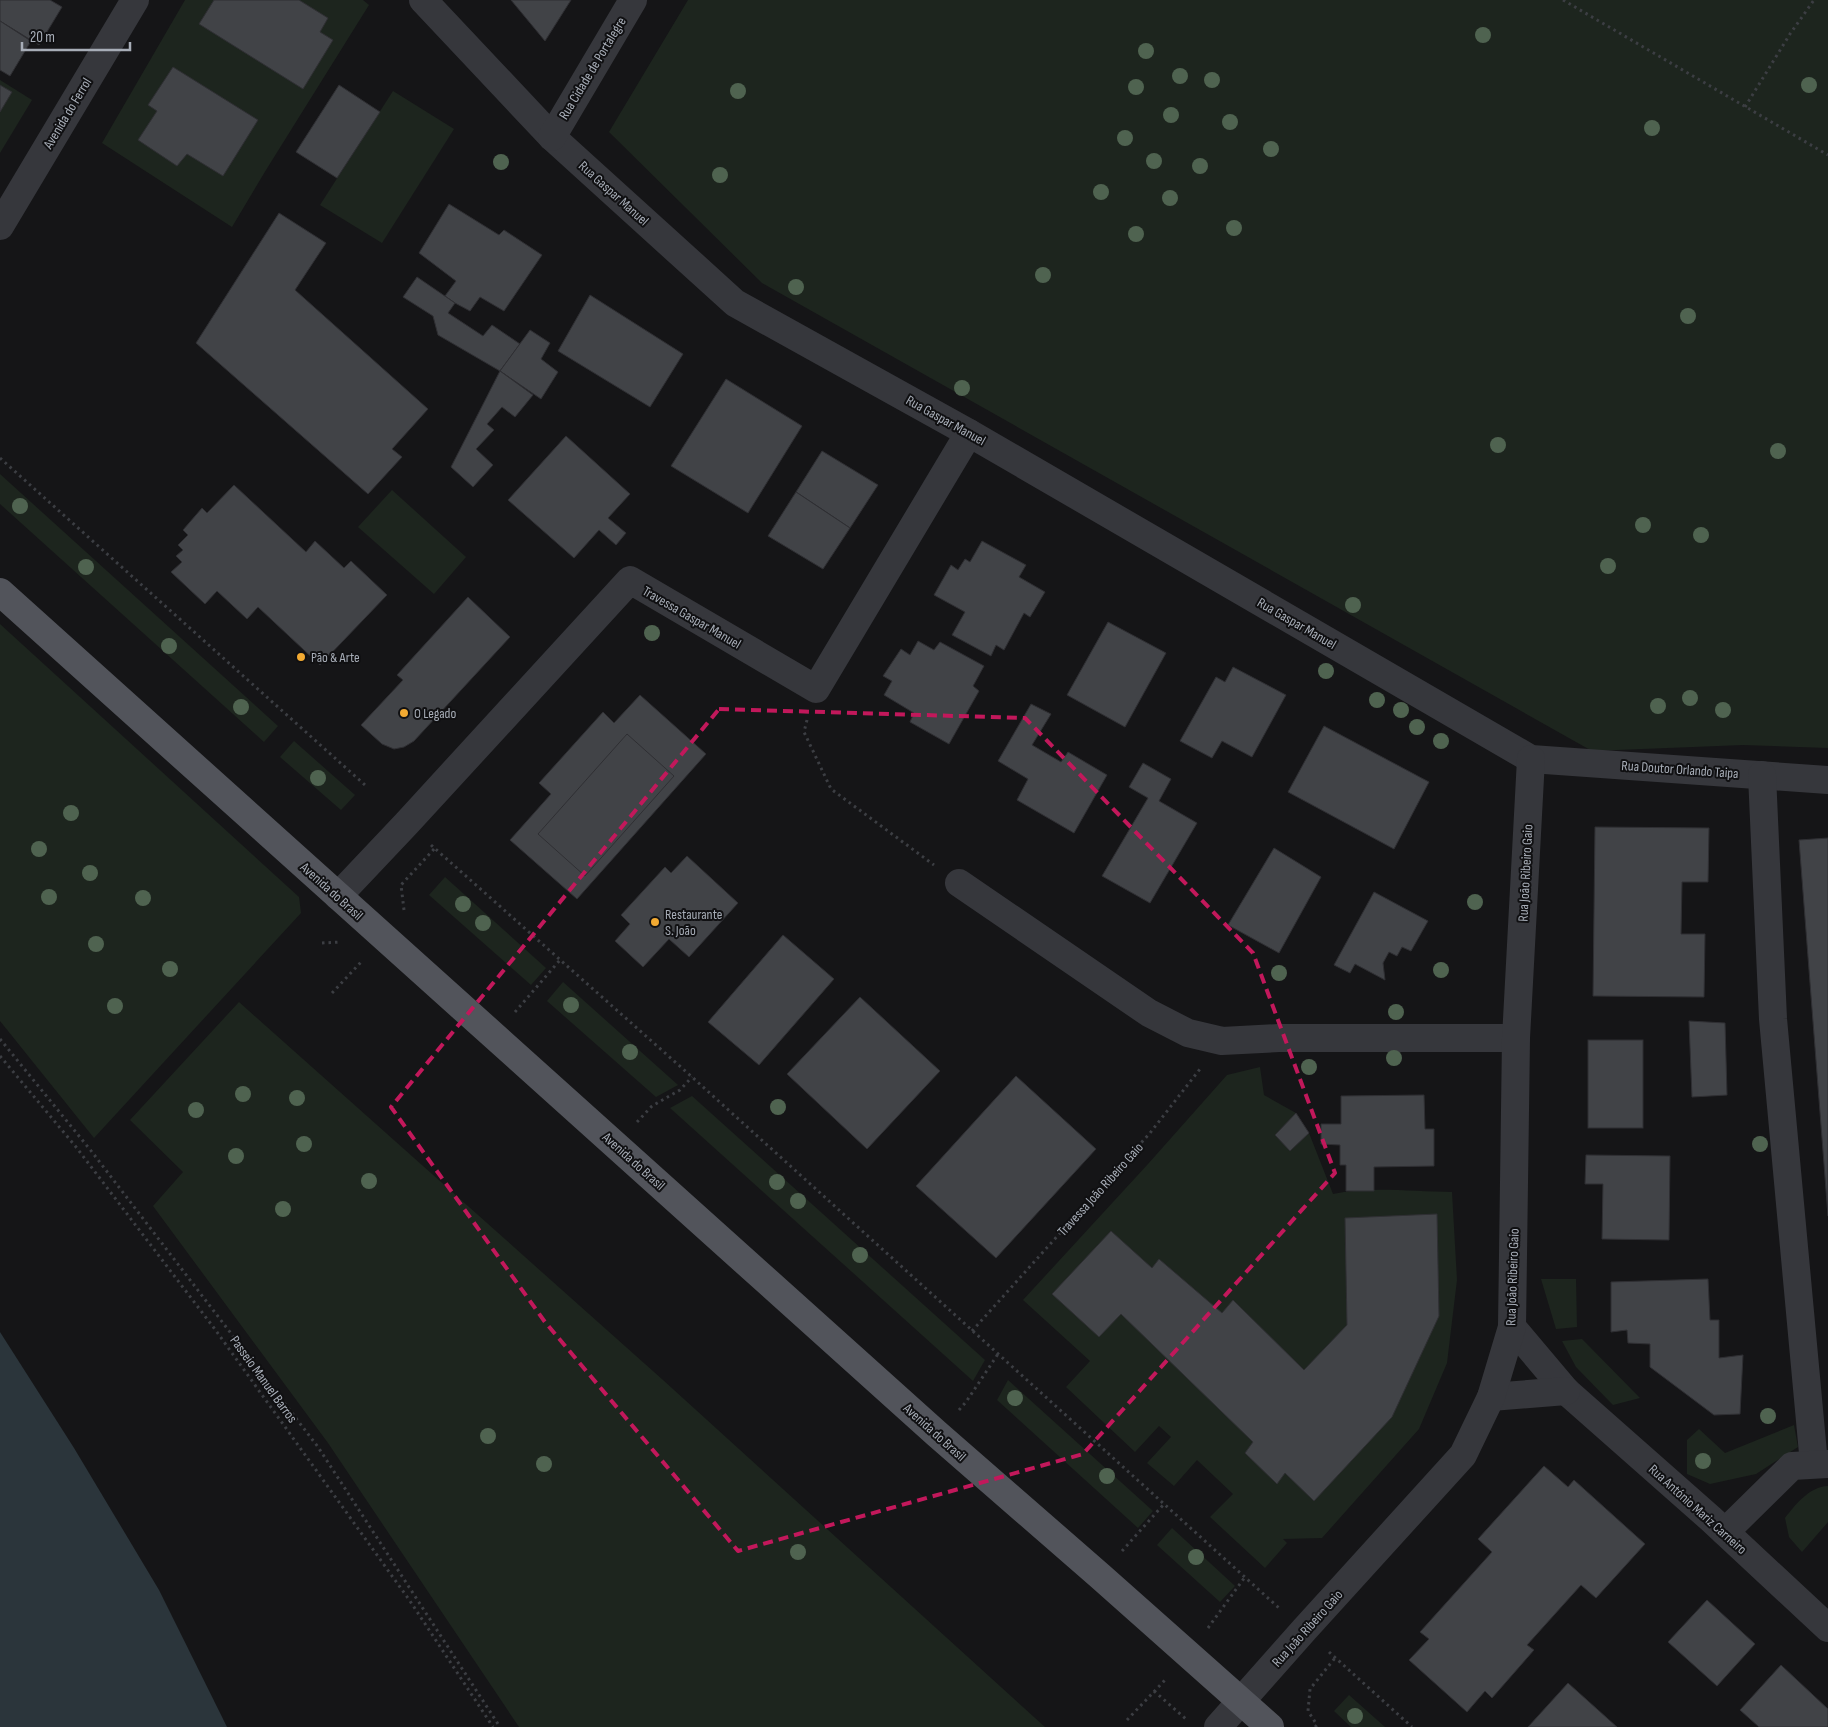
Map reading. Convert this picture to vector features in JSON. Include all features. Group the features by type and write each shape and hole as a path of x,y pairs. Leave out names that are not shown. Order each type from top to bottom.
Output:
{"main road":[{"name":"Avenida do Brasil","path":"0,592 937,1434 1270,1727"}],"street":[{"name":"Avenida do Ferrol","path":"0,226 135,0"},
{"name":"Rua Gaspar Manuel","path":"423,0 552,137 735,303 969,433 1532,759"},
{"name":"Rua Cidade de Portalegre","path":"552,137 633,0"},
{"path":"816,689 969,433"},
{"name":"Travessa Gaspar Manuel","path":"338,896 630,580 816,689"},
{"name":"Rua Doutor Orlando Taipa","path":"1532,759 1828,780"},
{"name":"Rua João Ribeiro Gaio","path":"1218,1727 1463,1455 1491,1397 1512,1327 1516,1038 1532,759"},
{"path":"1724,1532 1792,1466 1821,1464 1773,1019 1762,775"},
{"path":"959,883 1149,1014 1188,1033 1222,1041 1279,1038 1516,1038"},
{"name":"Rua António Mariz Carneiro","path":"1512,1327 1566,1390 1828,1628"},
{"path":"1491,1397 1566,1390"}],"path":[{"path":"1563,0 1828,155"},
{"path":"1745,107 1790,34 1814,0"},
{"path":"0,458 365,785"},
{"path":"816,689 804,732 831,789 959,883"},
{"path":"428,842 692,1077 1412,1727"},
{"path":"404,914 402,885 435,848"},
{"path":"332,993 363,960"},
{"path":"495,1036 560,960"},
{"path":"0,1039 92,1152 318,1447 500,1727"},
{"name":"Travessa João Ribeiro Gaio","path":"972,1331 1150,1133 1222,1041"},
{"name":"Passeio Manuel Barros","path":"0,1056 76,1147 214,1328 410,1601 493,1727"},
{"path":"615,1144 652,1106 680,1090 692,1077"},
{"path":"937,1434 966,1402 998,1354"},
{"path":"1100,1576 1164,1504"},
{"path":"1315,1727 1317,1725 1308,1711 1310,1689 1335,1658"},
{"path":"1154,1691 1188,1721"}],"highlighted area":[{"path":"719,709 1025,718 1253,953 1335,1173 1083,1454 738,1551 545,1322 391,1107"}],"shaded area":[{"path":"185,0 363,0 369,5 232,227 102,143"},
{"path":"688,0 1828,0 1828,748 1743,745 1592,751 762,283 609,132"},
{"path":"0,80 32,100 0,153"},
{"path":"393,91 454,129 382,243 320,205"},
{"path":"0,474 278,726 264,742 0,504"},
{"path":"392,490 466,557 434,594 358,527"},
{"path":"0,624 299,897 301,913 94,1138 0,1021"},
{"path":"294,741 355,795 341,810 280,757"},
{"path":"445,877 546,968 531,985 429,895"},
{"path":"563,982 678,1085 656,1097 547,1001"},
{"path":"239,1002 663,1380 1045,1727 519,1727 328,1443 153,1206 183,1172 130,1120"},
{"path":"1260,1067 1264,1095 1296,1113 1275,1135 1290,1151 1309,1133 1333,1194 1361,1190 1452,1192 1457,1280 1447,1363 1419,1429 1322,1538 1283,1539 1287,1543 1265,1568 1210,1517 1233,1494 1197,1460 1174,1486 1147,1463 1171,1437 1159,1426 1135,1452 1066,1387 1090,1361 1023,1300 1227,1075"},
{"path":"692,1096 985,1360 973,1381 670,1108"},
{"path":"1541,1279 1576,1279 1577,1327 1556,1329"},
{"path":"0,1332 74,1448 159,1590 227,1727 0,1727"},
{"path":"1582,1339 1640,1398 1613,1405 1576,1367 1562,1341"},
{"path":"1008,1380 1153,1511 1138,1528 997,1400"},
{"path":"1794,1425 1798,1447 1756,1474 1710,1484 1687,1474 1687,1440 1699,1429 1725,1453"},
{"path":"1828,1486 1828,1522 1802,1552 1789,1537 1785,1518 1798,1502 1809,1493 1815,1489"},
{"path":"1172,1528 1235,1586 1220,1602 1157,1545"},
{"path":"1349,1695 1385,1727 1351,1727 1334,1711"}],"building":[{"path":"0,0 50,0 62,7 39,45 0,21"},
{"path":"214,0 299,0 328,18 320,32 333,40 303,89 199,24"},
{"path":"511,0 571,0 545,41"},
{"path":"0,21 31,41 10,76 0,70"},
{"path":"173,67 258,120 223,176 187,154 177,166 138,140 157,111 148,105"},
{"path":"0,85 12,92 0,112"},
{"path":"339,85 380,112 337,178 296,152"},
{"path":"449,204 499,235 504,230 542,255 504,311 480,297 470,311 455,303 445,296 456,281 419,253"},
{"path":"279,213 326,243 295,290 428,409 392,449 402,457 368,494 196,343"},
{"path":"417,277 455,303 448,313 483,336 492,325 520,344 500,371 438,335 433,316 403,297"},
{"path":"590,295 683,354 650,407 558,351"},
{"path":"530,330 550,343 541,359 558,372 541,399 500,371"},
{"path":"500,371 533,395 515,417 502,407 487,424 494,430 476,449 493,465 473,487 451,467"},
{"path":"726,379 802,426 748,513 671,466"},
{"path":"566,436 630,494 608,518 626,533 616,545 599,530 574,558 508,500"},
{"path":"822,451 878,485 850,528 796,492"},
{"path":"234,485 306,552 315,541 344,568 351,561 387,595 320,665 258,607 247,619 217,591 205,604 171,572 182,562 176,556 183,550 178,545 188,535 183,530 202,508 207,513"},
{"path":"796,492 850,528 823,569 768,536"},
{"path":"982,541 1026,565 1019,577 1045,592 1030,617 1024,613 1004,650 996,645 991,656 952,635 965,612 934,595 951,565 958,570 965,559 970,562"},
{"path":"468,597 510,637 414,741 404,747 394,749 382,744 361,725 403,680 397,675"},
{"path":"1108,622 1166,653 1125,727 1067,695"},
{"path":"918,641 934,650 940,642 984,666 973,686 979,691 949,744 910,722 914,713 884,695 892,681 883,676 901,649 910,655"},
{"path":"1233,667 1286,695 1252,757 1222,741 1212,758 1180,741 1216,677 1225,682"},
{"path":"640,695 706,754 577,899 510,840 551,794 539,783 603,712 614,723"},
{"path":"1031,704 1051,714 1032,745 1061,762 1068,752 1107,775 1074,833 1017,800 1028,779 998,761"},
{"path":"1324,726 1429,782 1394,849 1288,792"},
{"path":"627,734 674,776 585,876 538,834"},
{"path":"1143,763 1171,779 1159,801 1197,823 1150,903 1102,876 1148,798 1129,787"},
{"path":"1595,827 1709,828 1708,882 1682,882 1681,934 1705,934 1704,997 1593,996"},
{"path":"1828,838 1828,1216 1799,840"},
{"path":"1274,848 1321,877 1279,953 1228,925"},
{"path":"687,856 738,903 689,957 669,939 643,967 615,941 630,924 621,915 665,867 671,873"},
{"path":"1374,892 1428,921 1411,951 1402,947 1397,956 1389,952 1383,963 1385,980 1355,964 1350,973 1334,965"},
{"path":"783,935 834,979 759,1065 708,1022"},
{"path":"860,997 940,1071 867,1149 787,1074"},
{"path":"1689,1021 1725,1023 1727,1095 1692,1097"},
{"path":"1588,1040 1643,1040 1643,1128 1588,1128"},
{"path":"1016,1076 1096,1149 996,1258 916,1186"},
{"path":"1424,1095 1425,1129 1434,1129 1434,1166 1374,1167 1374,1191 1346,1191 1346,1165 1340,1165 1340,1145 1321,1144 1321,1124 1341,1124 1341,1096"},
{"path":"1296,1113 1309,1133 1290,1151 1275,1135"},
{"path":"1586,1155 1670,1156 1669,1240 1602,1239 1603,1184 1585,1184"},
{"path":"1437,1214 1439,1316 1392,1417 1314,1501 1285,1473 1277,1484 1245,1453 1253,1442 1121,1314 1099,1337 1052,1294 1111,1231 1152,1268 1159,1259 1222,1313 1233,1300 1304,1370 1347,1325 1345,1218"},
{"path":"1708,1279 1710,1320 1719,1320 1719,1358 1743,1355 1740,1414 1714,1415 1650,1367 1650,1344 1628,1343 1627,1330 1611,1332 1611,1282"},
{"path":"1544,1466 1568,1487 1574,1480 1645,1544 1596,1598 1581,1585 1527,1645 1534,1650 1492,1698 1485,1691 1467,1712 1409,1660 1429,1639 1420,1632 1492,1552 1478,1539"},
{"path":"1707,1600 1755,1644 1717,1686 1668,1642"},
{"path":"1781,1665 1828,1709 1828,1727 1759,1727 1740,1710"},
{"path":"1568,1683 1617,1727 1528,1727"}],"place":[{"name":"Pão & Arte","path":"301,657"},
{"name":"O Legado","path":"404,713"},
{"name":"Restaurante S. João","path":"655,922"}]}
